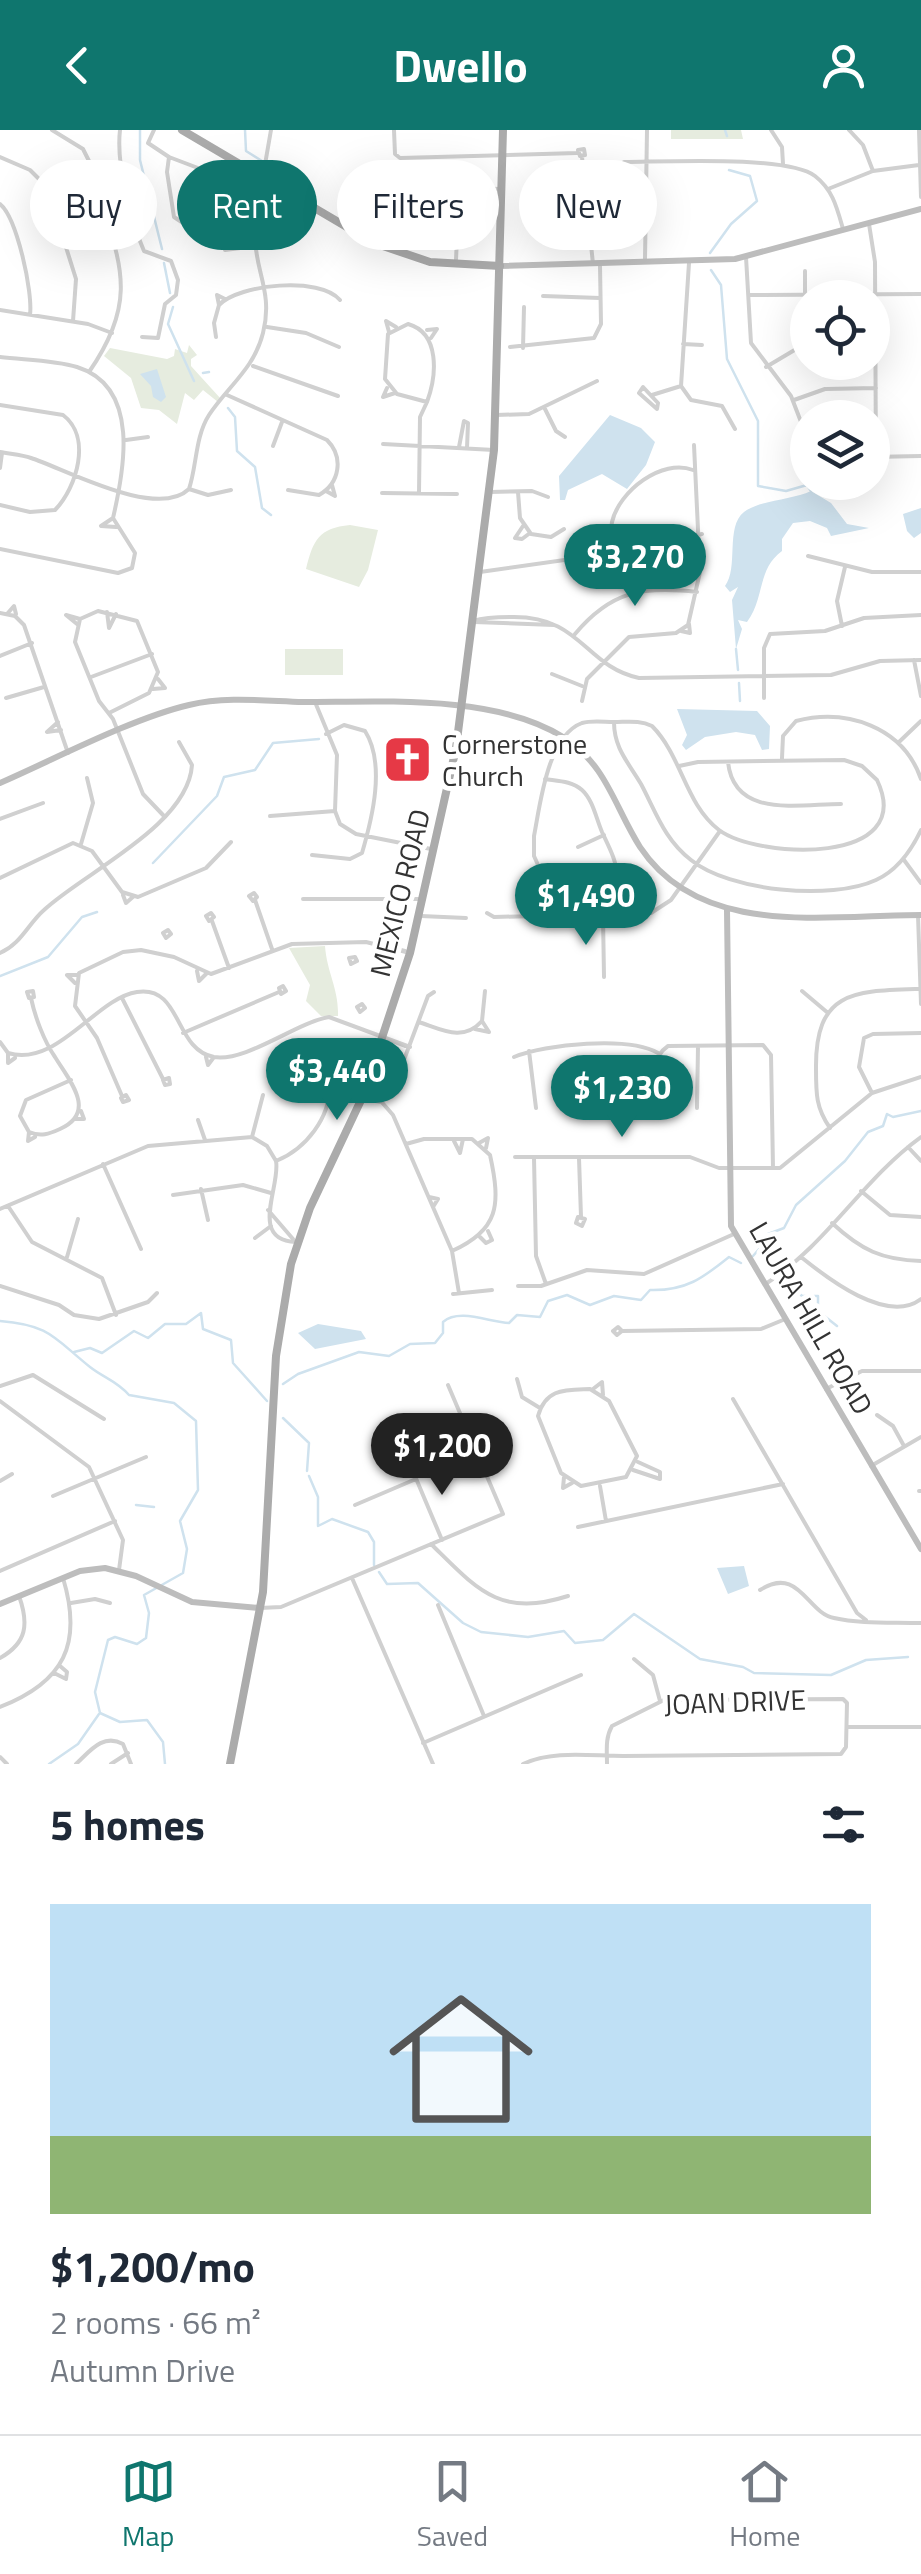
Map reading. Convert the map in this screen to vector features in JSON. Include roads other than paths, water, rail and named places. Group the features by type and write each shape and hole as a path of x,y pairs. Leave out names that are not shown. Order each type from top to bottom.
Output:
{"main road":[{"path":"182,130 204,138 239,160"},
{"name":"MEXICO ROAD","path":"230,1764 260,1608 276,1356 295,1241 363,1096 385,1038 426,900 462,708 494,450 503,130"},
{"path":"317,208 374,243 416,258 479,266 689,263 746,258 921,209"},
{"path":"479,266 501,247"},
{"path":"479,266 493,274 500,288"},
{"path":"0,783 197,703 328,702 462,708 518,717 566,738 600,770 641,847 680,886 727,910 760,914 920,915"},
{"name":"LAURA HILL ROAD","path":"727,910 728,1168 734,1234 921,1550"},
{"path":"0,1604 86,1570 118,1570 175,1596 260,1608"}],"street":[{"path":"52,130 83,149 91,164 124,282 113,334 89,372"},
{"path":"120,130 119,153 138,236 144,250 171,260 178,280 176,295 165,304 158,338 142,336"},
{"path":"154,130 148,142 177,160"},
{"path":"270,160 271,130"},
{"path":"394,130 396,156 580,155 600,298 600,328 592,340 510,347"},
{"path":"646,160 647,130"},
{"path":"771,130 782,147 783,164"},
{"path":"849,130 863,145 873,170"},
{"path":"920,130 921,198"},
{"path":"0,156 30,170 46,187 76,280 73,322"},
{"path":"169,157 173,213 177,216"},
{"path":"657,162 783,164 809,173 828,189 844,231"},
{"path":"828,189 873,170 919,165"},
{"path":"456,265 459,193 466,188 502,189"},
{"path":"0,204 9,214 32,288 30,314"},
{"path":"869,224 875,280"},
{"path":"189,489 204,426 252,365 265,326 264,290 254,250"},
{"path":"645,250 645,264"},
{"path":"746,258 751,343 794,400 824,389 876,388"},
{"path":"689,263 681,386 691,400 722,406 735,429"},
{"path":"805,271 805,280"},
{"path":"216,336 214,323 225,299 303,283 334,293 340,300"},
{"path":"890,295 921,294"},
{"path":"750,295 790,295"},
{"path":"543,296 600,298"},
{"path":"523,348 524,307"},
{"path":"0,310 73,322 113,334"},
{"path":"396,327 386,321 389,333 384,379 395,393 427,402"},
{"path":"389,333 408,324 431,338"},
{"path":"265,326 306,333 339,347"},
{"path":"419,493 420,417 427,402 431,338 438,328 425,331"},
{"path":"683,344 702,345"},
{"path":"766,367 790,353"},
{"path":"0,356 76,366 89,372 110,392 126,440 114,522 134,546 132,568 118,573 0,550"},
{"path":"252,365 338,396"},
{"path":"876,380 876,400"},
{"path":"496,415 520,415 597,382"},
{"path":"652,395 681,386"},
{"path":"388,387 383,397 395,393"},
{"path":"226,396 332,444 338,460 332,485 326,491 306,495 288,490"},
{"path":"0,405 68,418 77,441 74,478 67,495 50,512 0,505"},
{"path":"544,407 556,431 565,437"},
{"path":"458,447 464,421 468,422 467,448"},
{"path":"273,446 282,422"},
{"path":"126,440 148,437"},
{"path":"383,444 494,450"},
{"path":"582,701 582,686 630,637 682,632 688,624 700,565 695,536 694,445"},
{"path":"0,468 1,452 33,458 74,478 120,490 172,498 189,489 208,495 231,490"},
{"path":"890,457 921,456"},
{"path":"612,554 612,523 626,497 656,474 682,466 693,470"},
{"path":"490,492 548,497"},
{"path":"518,492 523,526 530,533 550,537 564,529"},
{"path":"382,493 457,494"},
{"path":"523,526 515,538 522,540 530,533"},
{"path":"478,572 612,554 702,534"},
{"path":"808,556 872,572 921,572"},
{"path":"842,626 837,601 846,566"},
{"path":"575,634 594,612 617,596 697,592"},
{"path":"110,713 153,689 165,688 137,622 116,614 92,612 79,622 75,642 119,732 143,794 163,815"},
{"path":"107,612 108,628 116,614"},
{"path":"4,614 15,616 32,643 44,687 70,752"},
{"path":"764,698 764,648 770,634 825,631 864,618 921,615"},
{"path":"472,622 559,626 575,634 603,662 638,678 831,675 880,661 921,660"},
{"path":"0,656 32,643"},
{"path":"90,678 152,654"},
{"path":"914,660 921,696"},
{"path":"552,674 582,686"},
{"path":"153,689 158,679"},
{"path":"6,698 44,687"},
{"path":"315,702 337,755 335,811 345,829 436,850"},
{"path":"321,712 328,702"},
{"path":"782,760 786,730 804,719 863,722 899,742 921,779"},
{"path":"899,742 921,721"},
{"path":"58,722 48,732 61,730"},
{"path":"614,722 616,746 658,822 696,864 728,881 752,886 839,888 874,882 904,860 921,830"},
{"path":"616,878 601,890 574,892 543,876 533,846 545,779 566,738 581,724 639,722 652,726 679,766 696,804 720,831 767,846 837,847 859,843 874,831 884,804 870,772 844,760 679,766"},
{"path":"312,855 352,859 362,853 375,794 372,742 354,726 344,725 326,734"},
{"path":"0,953 18,942 48,907 104,869 186,790 192,774 190,757 179,742"},
{"path":"728,762 734,785 752,800 840,804"},
{"path":"81,844 93,802 87,778"},
{"path":"545,779 580,789 616,858 616,878"},
{"path":"0,818 42,803"},
{"path":"270,816 335,811"},
{"path":"487,912 494,918 656,912 720,831"},
{"path":"578,847 604,835"},
{"path":"81,844 124,894 134,896 206,868 231,842"},
{"path":"0,878 24,870 60,846 81,844"},
{"path":"904,860 921,883"},
{"path":"528,888 543,876"},
{"path":"616,878 632,887"},
{"path":"303,899 426,900"},
{"path":"255,900 272,949"},
{"path":"920,915 921,1004"},
{"path":"422,916 466,918"},
{"path":"603,916 604,977"},
{"path":"212,920 229,968"},
{"path":"162,954 166,938"},
{"path":"353,942 353,956"},
{"path":"74,983 66,974 78,975 131,950 162,954 207,973 272,949 353,942 408,952"},
{"path":"78,975 74,983 75,1006 122,1096"},
{"path":"831,1129 817,1108 816,1090 816,1041 828,1013 855,993 918,989"},
{"path":"475,1029 482,1022 485,991"},
{"path":"802,991 828,1013"},
{"path":"0,1042 8,1054 16,1056 49,1045 122,998 146,992 158,995 172,1008 183,1033 206,1055 214,1057 234,1055 319,1018 335,1017 408,1046"},
{"path":"183,1033 279,992"},
{"path":"396,1080 434,992"},
{"path":"31,998 49,1045 71,1080 79,1110 75,1119 48,1134 32,1134 21,1123 22,1106 71,1080"},
{"path":"122,998 164,1079"},
{"path":"354,1027 359,1012"},
{"path":"420,1022 455,1034 475,1029 489,1032 482,1022"},
{"path":"872,1093 859,1067 864,1038 873,1034 921,1034"},
{"path":"581,1090 643,1086 652,1074 658,1052 668,1046 760,1044 770,1050 772,1168"},
{"path":"514,1057 542,1046 642,1046 658,1052"},
{"path":"698,1046 698,1108"},
{"path":"528,1051 536,1108"},
{"path":"276,1160 298,1152 324,1111 330,1085 318,1072"},
{"path":"515,1158 690,1157 728,1168 787,1166 872,1093 921,1078"},
{"path":"643,1086 648,1098"},
{"path":"252,1137 263,1095"},
{"path":"363,1096 382,1102 393,1115 452,1251 456,1294 492,1290"},
{"path":"198,1120 206,1140"},
{"path":"763,1286 801,1257 861,1191 921,1136"},
{"path":"0,1209 148,1146 252,1137 266,1146 276,1160 268,1210 273,1225 295,1241"},
{"path":"454,1139 460,1153 464,1139"},
{"path":"406,1144 464,1139 486,1148 492,1162 492,1208 487,1230 452,1251"},
{"path":"908,1146 921,1161"},
{"path":"534,1158 536,1256 546,1284"},
{"path":"579,1158 581,1217"},
{"path":"104,1164 141,1249"},
{"path":"173,1195 243,1185 271,1194"},
{"path":"201,1189 208,1220"},
{"path":"861,1191 890,1215 921,1217"},
{"path":"8,1206 24,1236 102,1278 116,1315"},
{"path":"67,1257 78,1219"},
{"path":"832,1224 868,1252 892,1260 921,1261"},
{"path":"256,1238 273,1225"},
{"path":"480,1237 486,1243 492,1240 487,1230"},
{"path":"518,1286 546,1284 587,1270 644,1274 734,1234"},
{"path":"801,1257 862,1298 903,1305 920,1300"},
{"path":"0,1286 85,1319 116,1315 148,1302 157,1293"},
{"path":"622,1331 761,1329 783,1320"},
{"path":"826,1389 862,1370 921,1371"},
{"path":"0,1386 34,1375 104,1420"},
{"path":"517,1378 522,1396 540,1408"},
{"path":"564,1478 572,1483 599,1484 619,1480 633,1470 636,1462 636,1447 603,1394 602,1382 593,1390"},
{"path":"260,1608 282,1607 503,1514 448,1384"},
{"path":"572,1483 564,1488 564,1478 539,1424 540,1408 558,1391 593,1390 603,1394"},
{"path":"733,1399 855,1609 866,1620"},
{"path":"0,1401 89,1468 123,1544 118,1570"},
{"path":"877,1414 893,1426 904,1446"},
{"path":"872,1466 921,1437"},
{"path":"53,1496 146,1457"},
{"path":"633,1470 660,1478 660,1472 636,1462"},
{"path":"412,1469 442,1540"},
{"path":"0,1481 12,1474"},
{"path":"355,1506 416,1479"},
{"path":"599,1484 606,1521"},
{"path":"578,1526 783,1484"},
{"path":"0,1571 115,1521"},
{"path":"431,1544 480,1591 497,1600 530,1605 568,1596"},
{"path":"0,1708 27,1696 59,1666 72,1632 71,1603 63,1578"},
{"path":"352,1578 433,1764"},
{"path":"760,1590 771,1584 794,1587 834,1618 921,1623"},
{"path":"0,1658 18,1645 26,1629 19,1596"},
{"path":"71,1603 96,1599 110,1603"},
{"path":"438,1605 484,1716"},
{"path":"847,1619 855,1609"},
{"path":"634,1659 653,1675 660,1701"},
{"path":"54,1674 67,1677 59,1666"},
{"path":"423,1742 581,1675"},
{"name":"JOAN DRIVE","path":"607,1756 612,1726 660,1701 844,1699 847,1727"},
{"path":"522,1764 547,1756 842,1754 847,1727 921,1727"},
{"path":"76,1764 107,1740 119,1740 131,1764"},
{"path":"111,1764 128,1753"},
{"path":"607,1756 608,1764"},
{"path":"0,1757 7,1764"}],"water":[{"path":"157,369 166,397 161,402 153,397 151,386 140,374"},
{"path":"610,415 641,428 655,442 646,465 627,489 602,474 568,490 565,500 560,500 559,476"},
{"path":"790,497 826,500 847,524 869,528 831,536 827,528 810,521 793,523 782,539 782,551 765,575 753,613 747,622 738,620 742,629 736,649 732,600 738,587 730,592 725,586 738,519 759,505"},
{"path":"921,508 921,533 914,538 907,531 903,514"},
{"path":"677,709 757,711 770,726 769,749 762,750 755,735 736,732 705,737 686,750 682,745 687,735"},
{"path":"318,1324 361,1331 366,1339 315,1349 298,1333"},
{"path":"744,1566 749,1586 728,1594 717,1568"}],"waterway":[{"path":"140,130 140,160 162,249"},
{"path":"245,130 246,151 260,160"},
{"path":"725,130 727,136"},
{"path":"710,253 731,224 757,201 750,176 729,170"},
{"path":"164,263 170,293"},
{"path":"711,270 721,285 727,359 758,421 758,486 790,490"},
{"path":"173,307 168,324 194,381"},
{"path":"203,373 209,372"},
{"path":"228,408 235,417 237,451 255,467 262,508 271,515"},
{"path":"736,649 738,670"},
{"path":"739,683 740,701"},
{"path":"153,863 217,796 224,777 255,770 273,743 319,739"},
{"path":"0,976 48,957 82,917 97,912"},
{"path":"753,1256 760,1248 773,1247 768,1234 784,1228 796,1205 845,1161 868,1132 883,1126 887,1114 893,1117 921,1111"},
{"path":"761,1249 776,1267"},
{"path":"283,1384 298,1374 359,1352 389,1356 410,1344 435,1343 443,1333 443,1322 457,1316 509,1323 517,1315 540,1317 548,1301 567,1295 590,1305 614,1296 641,1300 650,1290 693,1282 729,1257 741,1263"},
{"path":"784,1278 802,1296 818,1296 818,1311 837,1326"},
{"path":"74,1352 90,1348 102,1353 134,1331 148,1338 165,1324 186,1324 201,1313 203,1329 231,1340 233,1363 267,1401"},
{"path":"0,1321 41,1330 129,1395 174,1403 196,1421 198,1490 180,1521 187,1549 183,1573 144,1595 149,1613 146,1638 137,1644 115,1637 108,1640 95,1692 100,1713 120,1722 147,1720 163,1742 165,1764"},
{"path":"283,1418 309,1443 307,1471"},
{"path":"309,1476 318,1497 318,1526 332,1519 368,1532 374,1542 374,1565"},
{"path":"136,1505 154,1507"},
{"path":"379,1572 387,1584 418,1583 463,1623 481,1632 528,1637 564,1631 575,1643 603,1640 634,1614 700,1659 743,1667 754,1673 831,1675 866,1660 908,1657"},
{"path":"49,1764 78,1744 99,1714"}],"place":[{"name":"Cornerstone Church","path":"407,760"}]}
